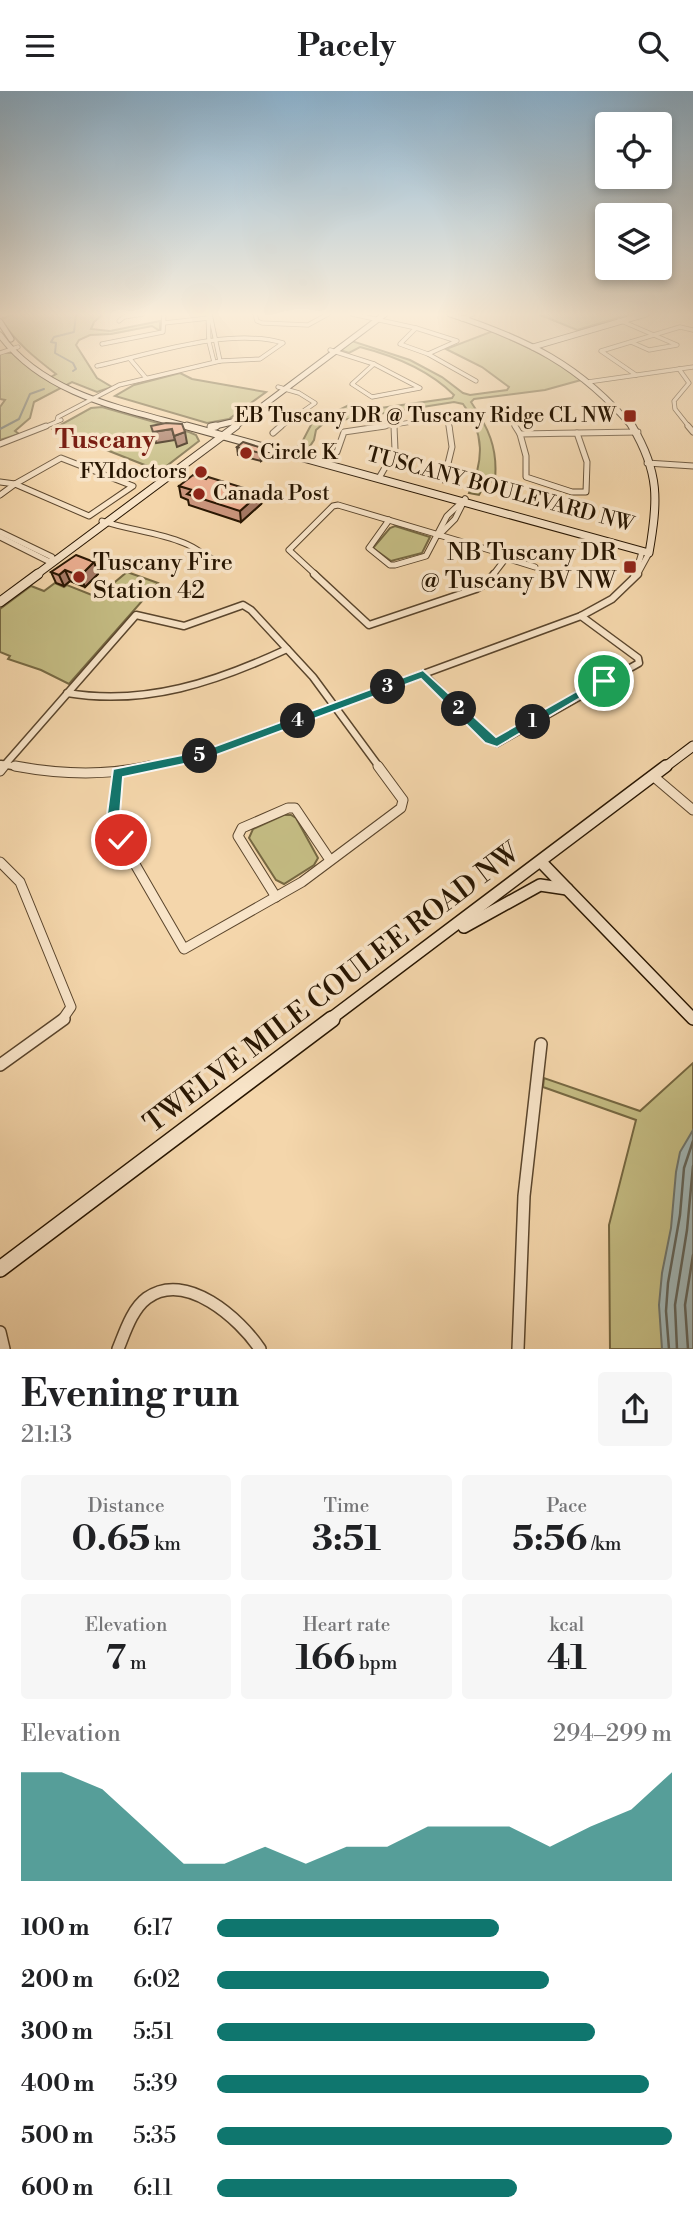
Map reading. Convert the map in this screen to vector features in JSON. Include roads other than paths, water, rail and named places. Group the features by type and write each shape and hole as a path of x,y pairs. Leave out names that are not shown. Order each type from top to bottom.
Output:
{"street":[{"name":"TUSCANY BOULEVARD NW","path":"39,373 80,394 195,429 257,441 646,551"},
{"name":"TUSCANY BOULEVARD NW","path":"52,373 97,399 211,427 233,439 380,477"},
{"path":"142,373 146,378"},
{"path":"0,444 38,431 127,384 168,373"},
{"path":"0,599 303,373"},
{"path":"365,373 352,384 372,397 420,388 394,373"},
{"path":"462,373 476,381"},
{"path":"2,767 118,773 203,755 581,615 608,601 641,572 658,502 650,463 621,409 591,382 576,373"},
{"path":"633,373 636,375"},
{"path":"591,382 652,373"},
{"path":"682,373 689,383 674,401 675,409 693,432"},
{"path":"57,421 58,417 127,384"},
{"path":"273,433 294,415 315,403 282,388"},
{"path":"111,393 116,402"},
{"path":"80,394 84,404"},
{"path":"666,399 674,401"},
{"path":"504,409 520,434 527,463 526,477 534,482 582,494 588,488 587,462 576,433"},
{"path":"337,452 344,432 441,416 446,418 452,450 443,479"},
{"path":"211,427 233,424"},
{"path":"233,424 239,432 257,441"},
{"path":"380,477 395,450 394,424"},
{"path":"195,429 209,443"},
{"path":"520,434 635,432"},
{"path":"209,443 233,439"},
{"path":"0,482 15,484 88,515 97,513 132,485 65,458 49,462 15,484 0,495"},
{"path":"650,463 693,466"},
{"path":"389,520 369,548 390,565 426,556 463,501"},
{"path":"506,558 488,582 476,589 369,625 289,550 333,506 338,505 503,554 506,558 535,567"},
{"path":"105,522 132,531 159,534 188,544 215,562 229,563"},
{"path":"0,532 51,560"},
{"path":"0,537 51,560"},
{"path":"2,767 136,615 149,616 175,627 247,606 313,677 403,800 401,808 302,882 188,947 181,947 121,840 114,814 118,773"},
{"path":"423,674 489,739 497,743 639,663 638,658 581,615"},
{"path":"67,694 110,698 169,691 250,665 287,649"},
{"name":"TWELVE MILE COULEE ROAD NW","path":"0,1269 693,746"},
{"path":"653,776 693,810"},
{"path":"276,897 238,836 242,828 288,808 295,808 330,860"},
{"path":"0,862 20,882 71,1007 64,1019 0,1065"},
{"path":"541,862 693,1019"},
{"path":"430,947 540,885 568,889"},
{"path":"518,1349 525,1197 535,1078 541,1044"},
{"path":"118,1349 135,1314 149,1295 182,1292 224,1307 254,1338 260,1349"},
{"path":"0,1332 4,1349"}],"water":[{"path":"693,1130 693,1349 662,1349 659,1305 671,1228 676,1172 680,1152"}],"waterway":[{"path":"0,429 19,419 30,394 44,389"}],"place":[{"name":"EB Tuscany DR @ Tuscany Ridge CL NW","path":"630,416"},
{"name":"Circle K","path":"246,453"},
{"name":"FYIdoctors","path":"201,472"},
{"name":"Canada Post","path":"199,494"},
{"name":"NB Tuscany DR @ Tuscany BV NW","path":"630,567"},
{"name":"Tuscany Fire Station 42","path":"79,577"}],"district":[{"name":"Tuscany","path":"105,440"}]}
